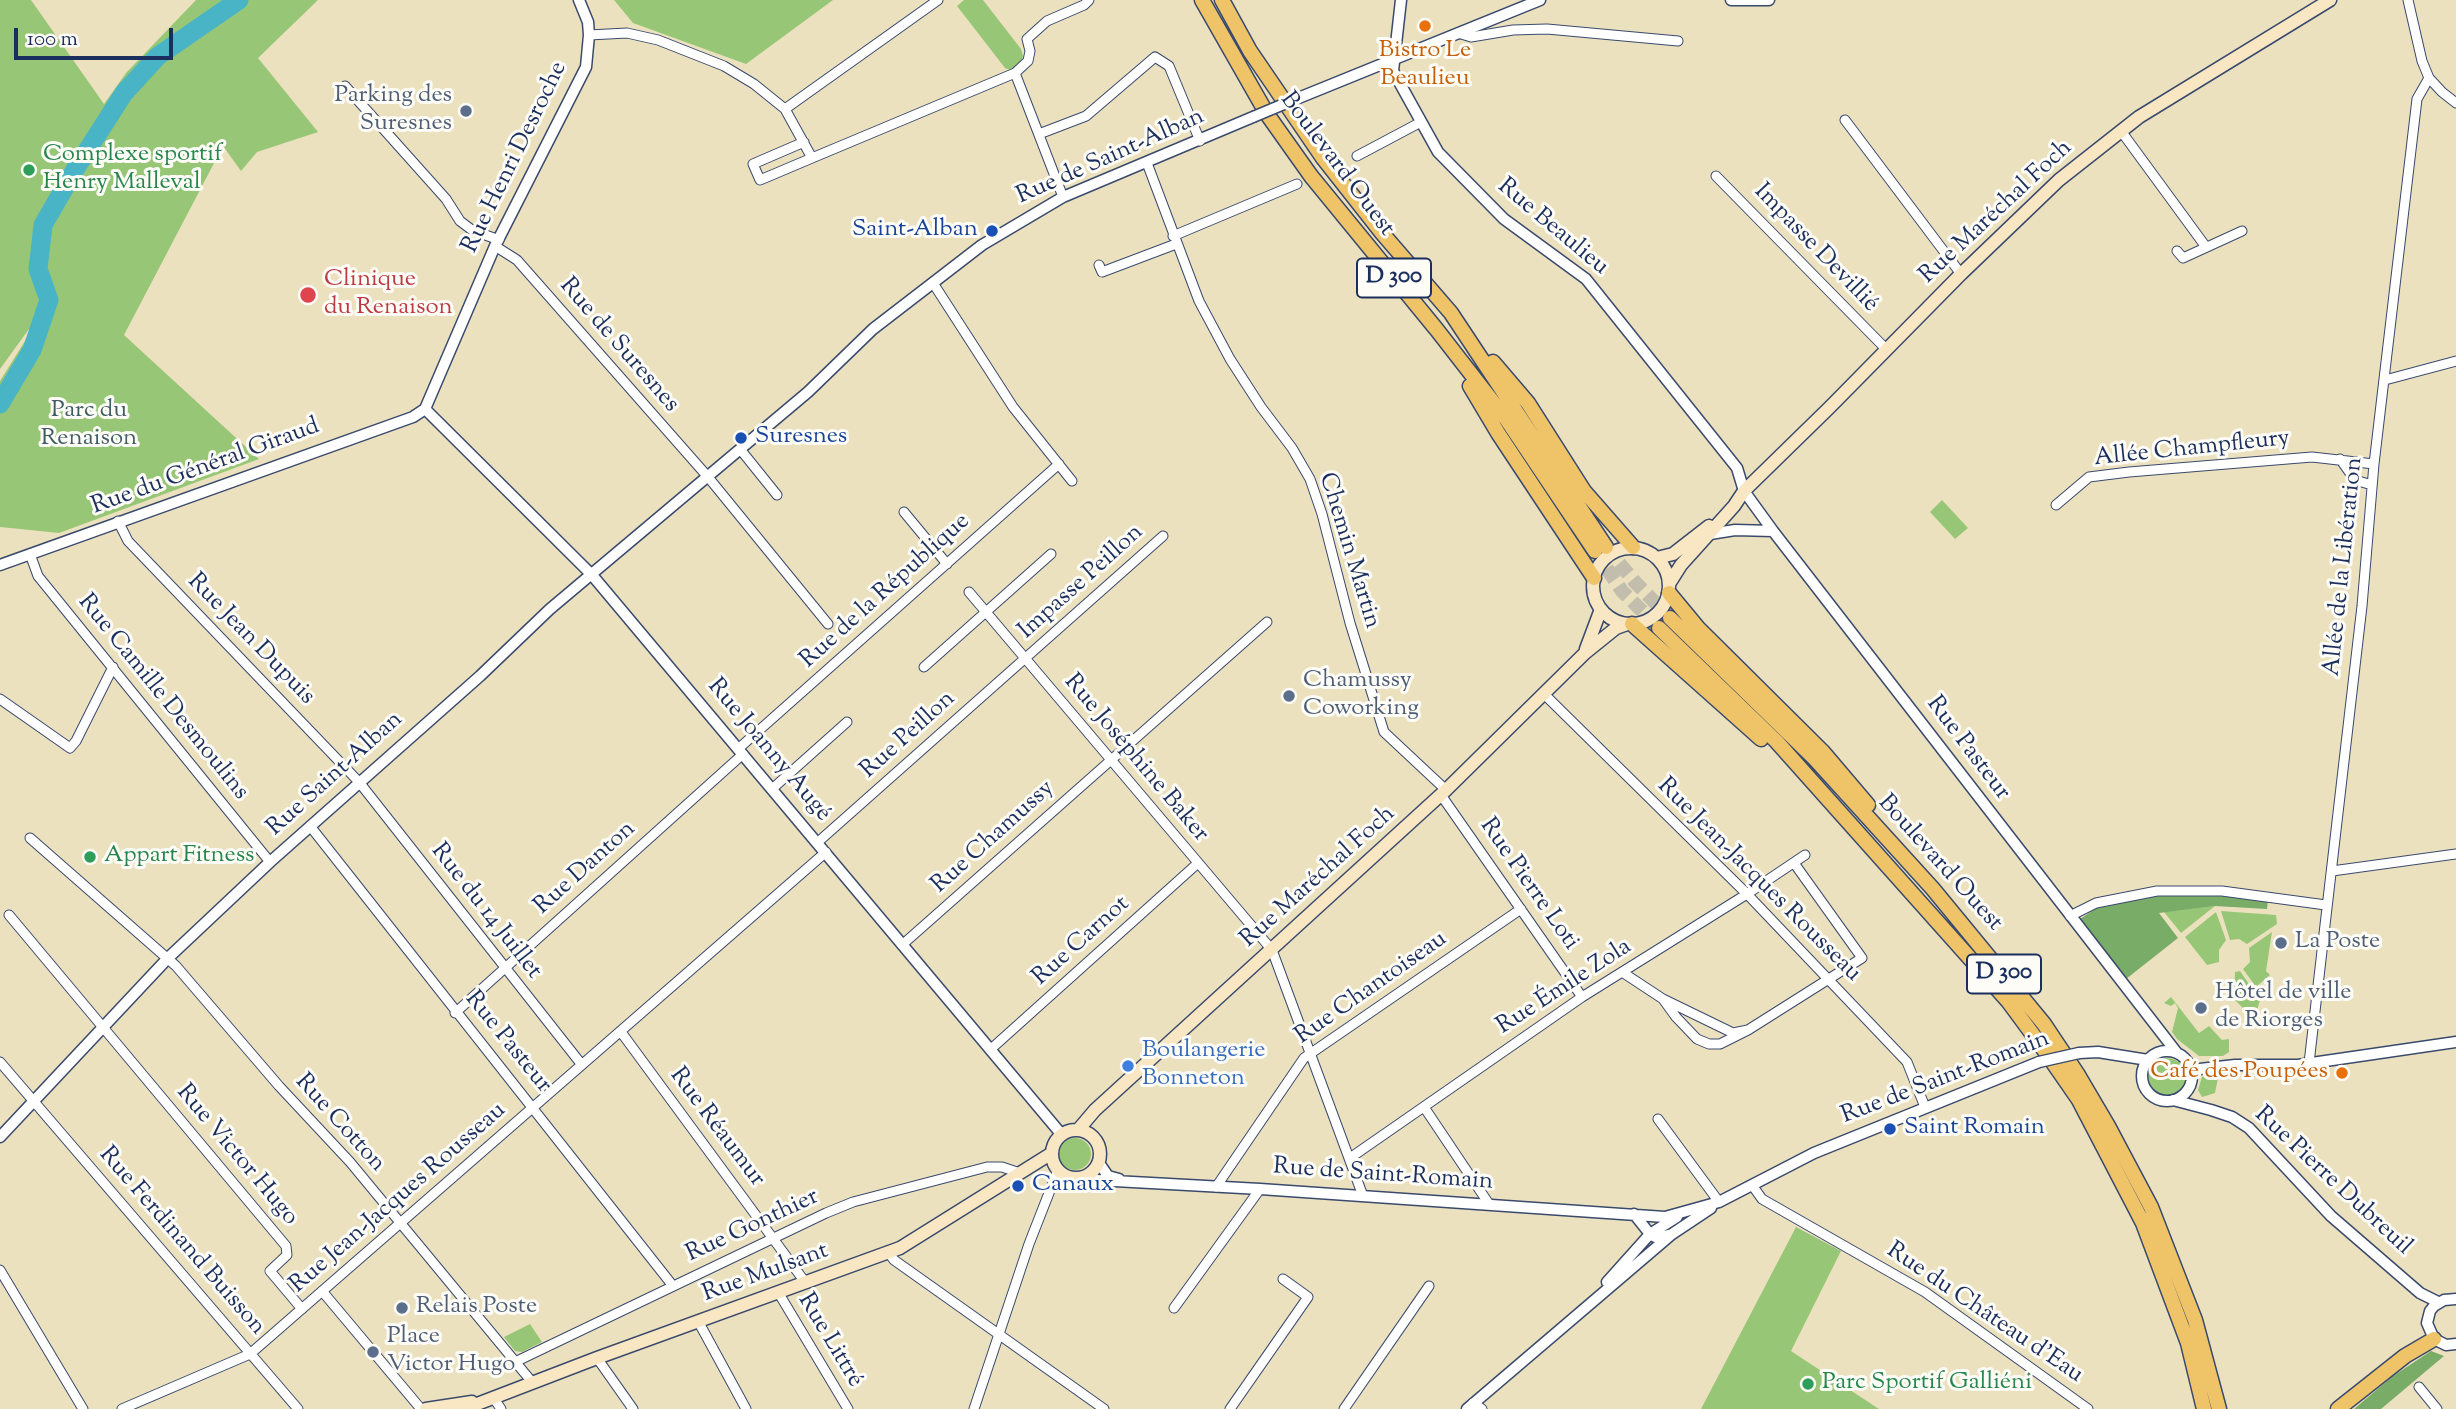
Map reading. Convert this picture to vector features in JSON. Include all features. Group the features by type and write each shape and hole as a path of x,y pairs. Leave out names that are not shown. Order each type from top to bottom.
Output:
{"main road":[{"name":"Boulevard Ouest","path":"1202,0 1267,114 1303,165 1507,420 1601,549 1451,313 1382,233 1323,158 1250,51 1222,0"},
{"name":"Rue Maréchal Foch","path":"1669,589 1681,565 1734,506 1744,491 2045,192 2122,131 2205,75 2330,0"},
{"path":"1451,313 1528,403 1584,491 1633,547"},
{"path":"1437,330 1498,433 1594,578"},
{"name":"Rue Maréchal Foch","path":"1657,558 1673,554 1734,506"},
{"path":"1823,793 1629,624 1608,616 1601,610 1595,599 1594,578 1598,566 1610,554 1633,547 1650,552 1657,558 1664,566 1669,589 1698,628 1823,751 1910,855 1934,889"},
{"path":"1629,624 1646,621 1654,616 1665,603 1669,589"},
{"name":"Rue Maréchal Foch","path":"1585,653 1601,610"},
{"name":"Boulevard Ouest","path":"2204,1409 2188,1343 2143,1223 2079,1100 2008,1001 1777,742 1664,623 1815,758 1934,889 2044,1024 2108,1126 2151,1207 2195,1320 2219,1409"},
{"name":"Rue Maréchal Foch","path":"1078,1130 1095,1110 1443,792 1585,653 1616,628 1629,624"},
{"path":"1078,1130 1090,1134 1098,1143 1101,1152 1093,1173 1078,1178 1066,1176 1058,1170 1053,1163 1052,1153 1054,1145 1062,1135 1078,1130"},
{"name":"Rue Mulsant","path":"426,1409 493,1397 900,1248 1052,1153"},
{"path":"2338,1409 2404,1356 2434,1339"},
{"name":"Rue Mulsant","path":"464,1409 479,1401"}],"street":[{"name":"Rue Henri Desroche","path":"425,409 497,243 586,67 588,22 579,0"},
{"path":"785,109 938,0"},
{"path":"804,142 753,164 760,180 1016,73 1028,61 1030,51 1027,39 1047,21 1084,5 1089,0"},
{"path":"1393,60 1401,0"},
{"name":"Rue de Saint-Alban","path":"592,575 808,392 873,329 982,245 1063,197 1539,0"},
{"path":"1731,0 1769,0"},
{"path":"2408,0 2422,61 2429,78 2456,103"},
{"path":"1458,33 1471,37 1513,30 1547,29 1678,41"},
{"path":"589,35 627,33 658,40 724,66 754,84 785,109 812,158"},
{"path":"1039,134 1086,116 1155,57 1169,66 1200,141"},
{"name":"Rue Beaulieu","path":"1393,60 1393,71 1438,152 1494,209 1586,279 1737,468 1744,491"},
{"path":"1016,73 1063,197"},
{"name":"Allée de la Libération","path":"2309,1063 2417,99 2429,78"},
{"name":"Rue de Suresnes","path":"345,86 446,199 460,221 497,243 517,260 708,477 828,624"},
{"path":"1845,120 1961,274"},
{"path":"1357,156 1421,122"},
{"path":"2122,131 2206,247"},
{"name":"Chemin Martin","path":"1147,163 1199,301 1230,359 1292,448 1310,479 1322,514 1350,624 1384,732 1443,792"},
{"name":"Impasse Devillié","path":"1716,176 1886,349"},
{"path":"1099,265 1102,272 1297,184"},
{"path":"2177,251 2183,258 2242,231"},
{"path":"933,283 1013,407 1072,481"},
{"path":"2385,380 2456,361"},
{"name":"Rue du Général Giraud","path":"0,565 402,421 425,409"},
{"name":"Rue Joanny Augé","path":"425,409 592,575 1062,1135"},
{"path":"740,449 777,495"},
{"name":"Allée Champfleury","path":"2056,505 2089,477 2312,457 2374,464"},
{"path":"2340,459 2355,480 2372,485"},
{"name":"Rue de la République","path":"741,751 1059,464"},
{"name":"Rue Pasteur","path":"1744,491 2176,1053"},
{"path":"904,512 947,564"},
{"name":"Rue Jean Dupuis","path":"118,521 128,541 359,782"},
{"path":"1710,534 1760,529 1773,531"},
{"name":"Impasse Peillon","path":"1026,658 1163,536"},
{"name":"Rue Camille Desmoulins","path":"30,554 38,576 270,862"},
{"path":"924,667 1051,554"},
{"name":"Rue Saint-Alban","path":"0,1137 168,958 270,862 480,676 550,609 592,575"},
{"name":"Rue Joséphine Baker","path":"968,593 1272,950 1363,1196"},
{"name":"Rue Chamussy","path":"902,945 1267,622"},
{"name":"Rue Peillon","path":"818,842 1026,658"},
{"path":"0,699 70,748 113,667"},
{"name":"Rue Jean-Jacques Rousseau","path":"1544,694 1747,894 1907,1062 1925,1107"},
{"path":"772,789 847,722"},
{"name":"Rue Danton","path":"455,1013 741,751"},
{"name":"Rue du 14 Juillet","path":"359,782 582,1065"},
{"name":"Rue Pierre Loti","path":"1443,792 1582,997"},
{"name":"Rue Pasteur","path":"310,826 673,1286"},
{"name":"Rue Cotton","path":"30,838 168,958 270,1076 350,1162 532,1382"},
{"name":"Rue Jean-Jacques Rousseau","path":"122,1409 250,1354 826,852"},
{"name":"Rue Émile Zola","path":"1350,1158 1582,997 1805,855"},
{"path":"2332,871 2456,855"},
{"name":"Rue Carnot","path":"991,1049 1198,863"},
{"path":"1663,999 1697,1039 1709,1044 1720,1044 1748,1030 1862,958 1794,863"},
{"path":"2070,916 2096,902 2157,891 2222,891 2326,905"},
{"name":"Rue Chantoiseau","path":"1216,1187 1261,1119 1311,1052 1521,909"},
{"path":"9,915 103,1026"},
{"path":"1622,972 1663,999 1733,1032 1748,1030"},
{"name":"Rue Victor Hugo","path":"103,1026 286,1246 287,1255 270,1270 302,1309"},
{"path":"2142,1076 2160,1041 2159,1030"},
{"name":"Rue Réaumur","path":"621,1032 805,1282"},
{"path":"2191,1070 2205,1066 2274,1067 2456,1042"},
{"name":"Rue de Saint-Romain","path":"1661,1235 1814,1153 2039,1062 2079,1053 2098,1052 2118,1056 2152,1057"},
{"path":"2118,1056 2142,1076 2145,1089 2151,1096 2173,1101 2182,1097 2190,1086 2191,1070 2184,1058 2176,1053 2166,1052 2152,1057"},
{"name":"Rue Ferdinand Buisson","path":"0,1062 298,1409"},
{"name":"Rue Pierre Dubreuil","path":"2190,1086 2211,1110"},
{"name":"Rue Pierre Dubreuil","path":"2173,1101 2232,1117 2249,1128 2324,1210 2435,1305"},
{"path":"1424,1107 1489,1204"},
{"path":"1658,1119 1719,1202"},
{"name":"Rue de Saint-Romain","path":"1099,1163 1108,1176 1128,1181"},
{"name":"Rue Gonthier","path":"515,1362 853,1202 987,1167 1002,1167 1020,1173"},
{"path":"974,1409 1058,1170"},
{"name":"Rue de Saint-Romain","path":"1078,1178 1653,1216 1686,1213 1719,1202"},
{"name":"Rue du Château d'Eau","path":"1752,1185 1762,1199 1925,1292 2088,1409"},
{"path":"1174,1308 1260,1188"},
{"path":"1474,1407 1686,1213"},
{"path":"1634,1214 1661,1235"},
{"path":"1653,1216 1661,1235"},
{"path":"888,1252 894,1260 1104,1409"},
{"path":"0,1270 83,1409"},
{"path":"1230,1409 1308,1297 1283,1279"},
{"path":"1345,1409 1429,1286"},
{"path":"322,1291 426,1409"},
{"name":"Rue Littré","path":"778,1292 848,1409"},
{"path":"2455,1345 2446,1345 2434,1339 2430,1335 2427,1322 2435,1305 2456,1299"},
{"path":"698,1321 746,1409"},
{"path":"597,1358 633,1409"},
{"path":"2419,1387 2437,1409"},
{"path":"493,1397 501,1409"}],"green space":[{"name":"Parc du Renaison","path":"0,0 31,0 104,104 126,73 196,0 318,0 258,58 318,132 257,152 241,171 223,146 124,335 259,459 59,533 0,527 0,381 30,333 29,329 0,369"},
{"path":"614,0 833,0 746,64 633,23"},
{"path":"964,0 983,0 1021,49 1022,61 1015,68 1005,68 957,6"},
{"path":"1942,500 1968,528 1955,539 1930,512"},
{"path":"2221,893 2268,899 2267,909 2215,906 2159,913 2178,938 2126,979 2080,919 2098,907 2158,894"},
{"path":"2215,906 2181,933 2164,912"},
{"path":"2221,911 2276,915 2277,924 2247,944 2239,939 2230,940"},
{"path":"2216,912 2226,940 2219,950 2219,962 2207,965 2185,937"},
{"path":"2272,932 2266,971 2270,975 2256,987 2243,969 2250,962 2249,948"},
{"path":"2240,971 2260,1000 2257,1010 2245,1010 2234,999 2235,972"},
{"path":"2171,997 2199,1033 2209,1026 2222,1040 2229,1039 2229,1052 2223,1056 2199,1056 2177,1039 2172,1032 2178,1008 2175,1003 2171,1006 2164,1003"},
{"path":"2167,1058 2180,1064 2186,1077 2180,1090 2167,1096 2154,1090 2148,1077 2154,1064"},
{"path":"2219,1073 2215,1093 2202,1097 2198,1090 2202,1077"},
{"path":"1075,1138 1086,1143 1091,1154 1086,1165 1075,1170 1064,1165 1059,1154 1064,1143"},
{"path":"1796,1227 1841,1251 1791,1351 1879,1409 1701,1409"},
{"path":"530,1324 542,1342 522,1352 515,1351 504,1337"},
{"path":"2431,1351 2444,1356 2381,1409 2354,1409 2393,1376"}],"waterway":[{"path":"0,404 32,350 49,300 38,269 43,225 76,168 124,93 158,56 239,0"}],"tunnel":[{"path":"1606,547 1670,618"},
{"path":"1595,551 1622,591 1659,628"}],"place":[{"name":"Bistro Le Beaulieu","path":"1425,26"},
{"name":"Parking des Suresnes","path":"466,111"},
{"name":"Complexe sportif Henry Malleval","path":"29,170"},
{"name":"Saint-Alban","path":"992,231"},
{"name":"Clinique du Renaison","path":"308,295"},
{"name":"Suresnes","path":"741,438"},
{"name":"Chamussy Coworking","path":"1289,696"},
{"name":"Appart Fitness","path":"90,857"},
{"name":"La Poste","path":"2281,943"},
{"name":"Hôtel de ville de Riorges","path":"2201,1008"},
{"name":"Boulangerie Bonneton","path":"1128,1066"},
{"name":"Café des Poupées","path":"2342,1073"},
{"name":"Saint Romain","path":"1890,1129"},
{"name":"Canaux","path":"1018,1186"},
{"name":"Relais Poste","path":"402,1308"},
{"name":"Place Victor Hugo","path":"373,1352"},
{"name":"Parc Sportif Galliéni","path":"1808,1384"}]}
